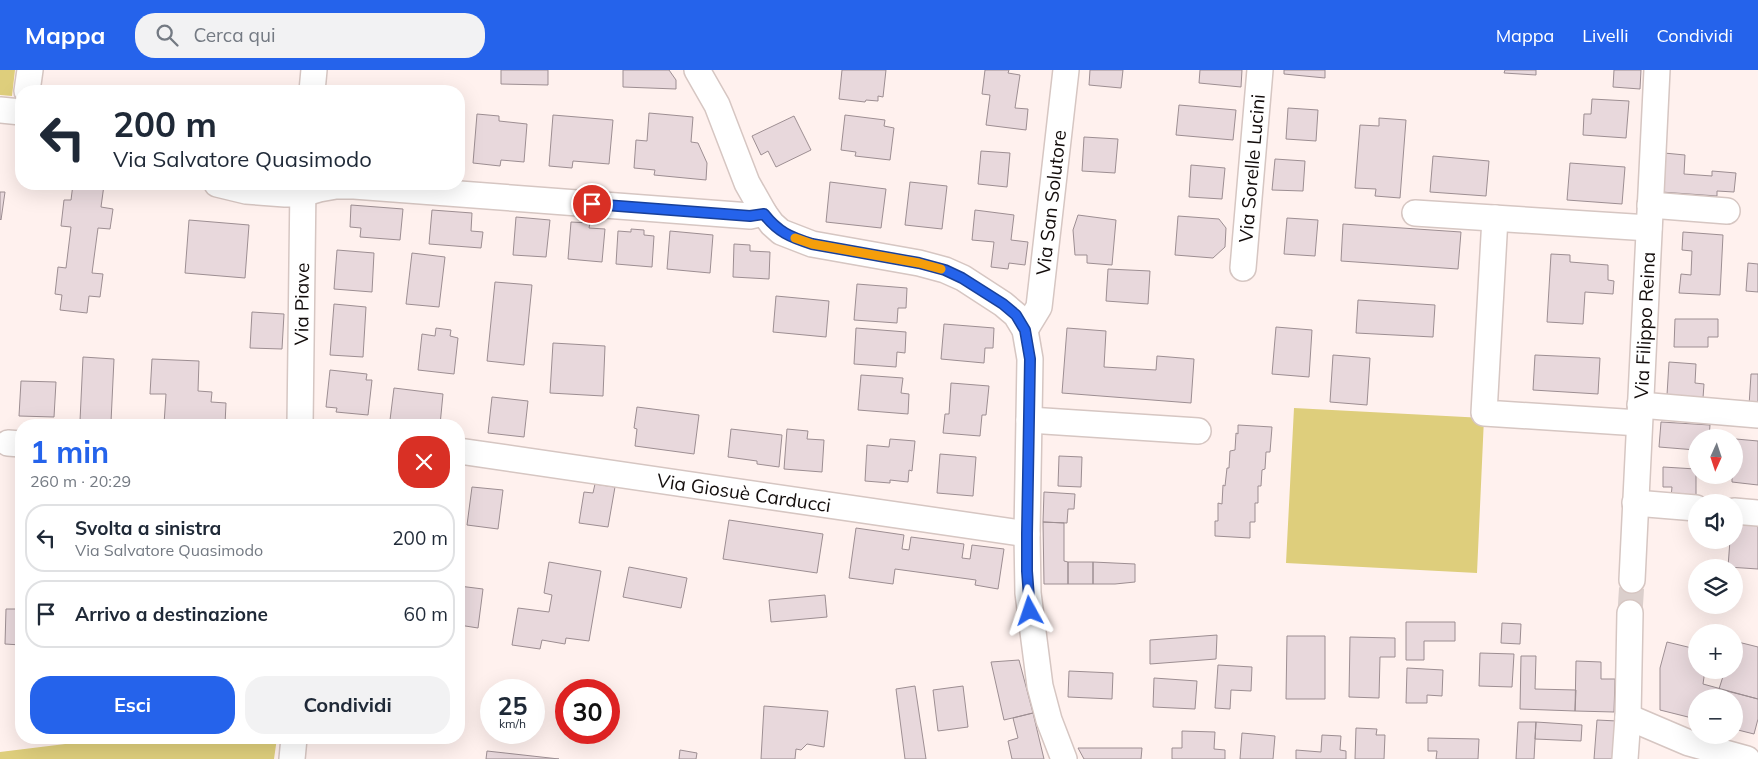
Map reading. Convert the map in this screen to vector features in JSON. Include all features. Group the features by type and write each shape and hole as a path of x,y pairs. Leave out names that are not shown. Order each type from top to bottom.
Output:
{"street":[{"path":"28,85 30,70"},
{"path":"313,85 314,70"},
{"path":"697,70 717,105 747,183 764,214 781,232 812,244 919,263 945,270 962,278 1003,304 1016,315 1025,330 1030,359 1027,534 1028,593 1034,648 1044,706 1064,759"},
{"name":"Via San Solutore","path":"1025,330 1039,307 1066,70"},
{"name":"Via Sorelle Lucini","path":"1243,268 1260,70"},
{"name":"Via Filippo Reina","path":"1632,580 1657,70"},
{"path":"0,110 15,111"},
{"path":"242,190 284,194 299,190"},
{"name":"Via Piave","path":"300,419 303,190"},
{"path":"407,190 750,216 764,214"},
{"path":"1415,213 1495,218 1650,216 1727,210"},
{"path":"1495,218 1484,413 1758,415"},
{"path":"1029,420 1198,431"},
{"name":"Via Giosuè Carducci","path":"465,452 1027,534"},
{"path":"1635,503 1688,507"},
{"path":"1743,512 1758,513"},
{"path":"1625,759 1628,717 1630,613"},
{"path":"1628,717 1689,743 1747,759"},
{"path":"292,759 293,744"}],"shaded area":[{"path":"0,70 15,70 12,96 0,95"},
{"path":"1294,408 1484,418 1477,573 1286,563"},
{"path":"65,744 276,744 274,759 0,759 0,752"}],"building":[{"path":"501,70 548,70 548,85 501,84"},
{"path":"623,70 669,70 676,80 676,89 623,87"},
{"path":"842,70 886,70 883,97 878,96 878,101 866,100 865,102 839,99"},
{"path":"985,70 1009,70 1008,73 1020,75 1015,108 1028,109 1026,130 986,125 990,95 982,94"},
{"path":"1090,70 1123,70 1121,88 1089,85"},
{"path":"1200,70 1242,70 1241,87 1199,83"},
{"path":"1284,70 1325,70 1325,78 1284,74"},
{"path":"1505,70 1536,70 1536,75 1504,73"},
{"path":"1614,70 1641,70 1640,89 1613,87"},
{"path":"1592,99 1629,101 1626,138 1583,135 1584,114 1591,114"},
{"path":"1179,105 1236,110 1233,140 1176,135"},
{"path":"1288,108 1318,110 1316,141 1286,139"},
{"path":"649,113 693,117 691,142 698,143 707,163 706,180 654,175 655,170 634,168 636,140 647,141"},
{"path":"477,114 499,116 499,121 527,124 524,162 501,160 500,166 473,163"},
{"path":"553,115 613,120 609,164 573,161 572,168 549,166"},
{"path":"845,115 885,120 884,126 894,128 890,160 855,156 856,152 841,150"},
{"path":"794,116 811,150 776,167 768,151 761,155 752,136"},
{"path":"1379,118 1406,120 1400,198 1375,196 1376,189 1355,188 1360,125 1379,126"},
{"path":"1084,137 1118,139 1115,173 1082,171"},
{"path":"981,151 1010,153 1007,187 978,184"},
{"path":"1664,153 1685,155 1684,174 1712,176 1712,171 1736,173 1734,192 1717,191 1717,196 1661,192"},
{"path":"1433,156 1489,161 1486,196 1430,192"},
{"path":"1275,159 1305,161 1303,191 1272,190"},
{"path":"1570,163 1625,167 1622,204 1567,200"},
{"path":"1191,165 1225,168 1222,199 1189,197"},
{"path":"830,182 886,189 881,228 826,222"},
{"path":"910,182 947,186 942,229 905,225"},
{"path":"72,190 103,190 101,207 113,209 110,229 98,228 92,273 103,274 100,297 89,296 87,313 60,310 62,295 55,294 58,267 66,268 71,227 61,226 64,200 71,200"},
{"path":"0,192 5,192 1,220 0,219"},
{"path":"351,205 403,209 400,240 360,237 361,228 350,227"},
{"path":"432,210 472,213 471,231 483,232 481,248 429,244"},
{"path":"975,210 1014,215 1011,240 1028,242 1025,265 1009,263 1008,269 991,267 994,242 972,240"},
{"path":"1078,215 1116,220 1112,265 1087,263 1087,255 1075,255 1073,230"},
{"path":"1178,216 1219,219 1226,228 1225,247 1213,258 1175,255"},
{"path":"516,217 550,220 546,257 513,255"},
{"path":"1287,218 1318,220 1315,256 1284,254"},
{"path":"189,220 249,225 245,278 185,273"},
{"path":"571,222 590,223 589,228 605,229 602,262 568,259"},
{"path":"1343,224 1461,232 1458,269 1341,261"},
{"path":"631,229 644,230 644,235 654,236 652,267 616,264 618,231 631,232"},
{"path":"670,231 713,235 710,273 667,269"},
{"path":"1683,232 1723,235 1720,295 1679,293 1681,274 1691,275 1692,251 1682,250"},
{"path":"734,244 750,245 750,251 770,252 769,279 733,277"},
{"path":"337,250 374,253 372,292 334,289"},
{"path":"412,253 445,257 439,307 406,304"},
{"path":"1551,254 1570,255 1570,262 1608,265 1608,280 1614,281 1613,294 1585,292 1583,324 1547,322"},
{"path":"1748,263 1758,264 1758,292 1746,291"},
{"path":"1108,269 1150,271 1148,304 1106,301"},
{"path":"495,282 532,285 524,365 487,361"},
{"path":"857,284 907,288 906,308 898,308 897,323 854,320"},
{"path":"776,296 829,301 826,337 773,332"},
{"path":"1358,300 1435,305 1433,337 1356,333"},
{"path":"334,304 366,307 363,357 330,355"},
{"path":"252,312 284,314 282,349 250,348"},
{"path":"1675,319 1718,319 1718,337 1708,337 1708,347 1674,347"},
{"path":"944,324 994,328 993,348 985,348 984,363 941,359"},
{"path":"1276,327 1312,330 1309,377 1272,374"},
{"path":"436,328 451,330 450,336 458,338 454,374 418,370 422,334 435,336"},
{"path":"856,328 906,332 905,353 897,352 896,367 854,364"},
{"path":"1067,328 1106,331 1104,367 1156,370 1157,356 1194,359 1191,403 1062,393"},
{"path":"553,343 605,346 603,396 550,393"},
{"path":"1333,355 1370,358 1367,405 1330,402"},
{"path":"1535,355 1600,358 1598,394 1533,390"},
{"path":"83,357 114,359 111,419 80,419"},
{"path":"152,359 199,361 198,391 212,392 211,402 226,403 225,419 164,419 166,394 150,394"},
{"path":"1669,362 1696,364 1695,383 1704,384 1703,398 1667,395"},
{"path":"330,370 367,374 366,380 372,380 368,415 336,412 337,408 326,407"},
{"path":"1751,374 1758,374 1758,407 1749,406"},
{"path":"861,375 903,378 901,393 909,394 908,414 858,410"},
{"path":"21,381 56,382 54,417 19,416"},
{"path":"951,383 989,386 986,415 982,415 980,436 943,433 945,414 949,414"},
{"path":"394,388 443,394 441,419 390,419"},
{"path":"492,397 528,401 524,437 488,433"},
{"path":"637,407 699,415 694,454 635,446 637,429 634,428"},
{"path":"1661,422 1710,425 1710,429 1688,429 1688,449 1659,447"},
{"path":"1238,425 1272,427 1270,452 1266,452 1261,486 1258,486 1258,503 1255,503 1255,522 1250,522 1250,538 1215,536 1215,521 1218,521 1218,503 1222,504 1223,485 1225,486 1227,468 1229,468 1230,451 1235,450"},
{"path":"731,429 782,435 779,467 757,464 757,461 728,457"},
{"path":"787,429 808,431 807,439 824,440 822,472 784,469"},
{"path":"890,439 915,441 912,471 909,470 908,482 890,480 890,483 865,481 867,445 889,447"},
{"path":"1743,440 1758,441 1758,485 1743,483"},
{"path":"940,454 976,457 973,496 937,493"},
{"path":"1059,456 1082,457 1081,487 1058,486"},
{"path":"1663,467 1688,469 1688,484 1696,484 1696,494 1688,494 1688,498 1671,497 1672,487 1663,487"},
{"path":"595,484 615,487 608,527 579,523 584,492 593,493"},
{"path":"472,487 503,490 498,529 467,525"},
{"path":"1044,492 1075,494 1074,509 1068,509 1067,523 1043,522"},
{"path":"729,520 823,534 817,573 723,559"},
{"path":"1043,522 1064,523 1064,561 1068,562 1068,584 1044,584"},
{"path":"1743,524 1758,525 1758,569 1743,568 1743,559 1729,559 1729,549 1743,549"},
{"path":"856,528 904,535 902,549 909,550 911,537 964,544 962,558 970,559 972,545 1004,549 998,589 975,585 976,580 895,569 893,584 849,578"},
{"path":"549,562 601,571 589,641 566,638 565,644 542,640 540,649 512,645 518,608 549,612 552,595 544,593"},
{"path":"1068,562 1093,562 1093,584 1068,584"},
{"path":"1093,562 1135,564 1135,582 1093,584"},
{"path":"629,567 687,578 681,608 623,597"},
{"path":"465,587 483,589 478,628 465,626"},
{"path":"825,595 827,617 771,622 769,600"},
{"path":"6,609 15,609 15,645 5,644"},
{"path":"1406,622 1455,622 1455,641 1424,641 1424,660 1406,660"},
{"path":"1502,623 1521,624 1520,644 1501,643"},
{"path":"1217,635 1216,659 1150,664 1150,640"},
{"path":"1287,636 1325,636 1325,699 1286,699"},
{"path":"1350,637 1395,638 1395,657 1380,657 1379,698 1349,697"},
{"path":"1667,642 1688,647 1688,679 1704,679 1703,684 1721,689 1688,689 1688,717 1660,710 1660,668"},
{"path":"1743,643 1758,647 1758,699 1743,695 1743,689 1719,689 1722,679 1743,679"},
{"path":"1480,653 1514,654 1512,687 1479,686"},
{"path":"1521,656 1536,656 1535,689 1576,690 1575,711 1520,709"},
{"path":"1019,660 1033,713 1004,720 991,662"},
{"path":"1576,661 1601,662 1601,679 1615,679 1614,712 1575,711"},
{"path":"1218,665 1252,667 1251,691 1231,690 1230,709 1215,708"},
{"path":"1407,668 1443,670 1442,696 1427,695 1427,703 1406,703"},
{"path":"1069,671 1113,673 1112,699 1068,697"},
{"path":"1154,678 1197,681 1195,709 1153,707"},
{"path":"915,686 926,759 905,759 896,689"},
{"path":"963,686 968,727 938,731 933,690"},
{"path":"1743,695 1758,699 1758,719 1754,734 1743,731"},
{"path":"764,706 828,711 824,747 807,744 801,750 796,749 795,759 761,759"},
{"path":"1033,713 1044,759 1012,759 1008,741 1018,738 1013,718"},
{"path":"1597,720 1617,721 1615,759 1594,759"},
{"path":"1518,722 1536,722 1534,759 1516,759"},
{"path":"1536,722 1582,725 1581,741 1535,739"},
{"path":"1356,728 1377,729 1376,735 1385,735 1384,759 1355,759"},
{"path":"1182,731 1215,732 1214,749 1225,750 1225,759 1172,759 1172,748 1182,748"},
{"path":"1242,733 1275,736 1273,759 1240,759"},
{"path":"1322,735 1341,736 1340,750 1346,751 1346,759 1296,759 1296,750 1321,752"},
{"path":"1428,738 1479,739 1478,759 1436,759 1437,751 1428,751"},
{"path":"1078,748 1142,748 1141,759 1084,759"},
{"path":"680,750 697,753 696,759 679,759"},
{"path":"487,751 559,759 486,759"}],"tunnel":[{"path":"1630,613 1632,580"}],"slow traffic":[{"path":"795,238 812,244 919,263 941,269"}],"route":[{"path":"592,204 750,216 764,214 781,232 812,244 919,263 945,270 962,278 1003,304 1016,315 1025,330 1030,359 1027,571 1030,611"}]}
